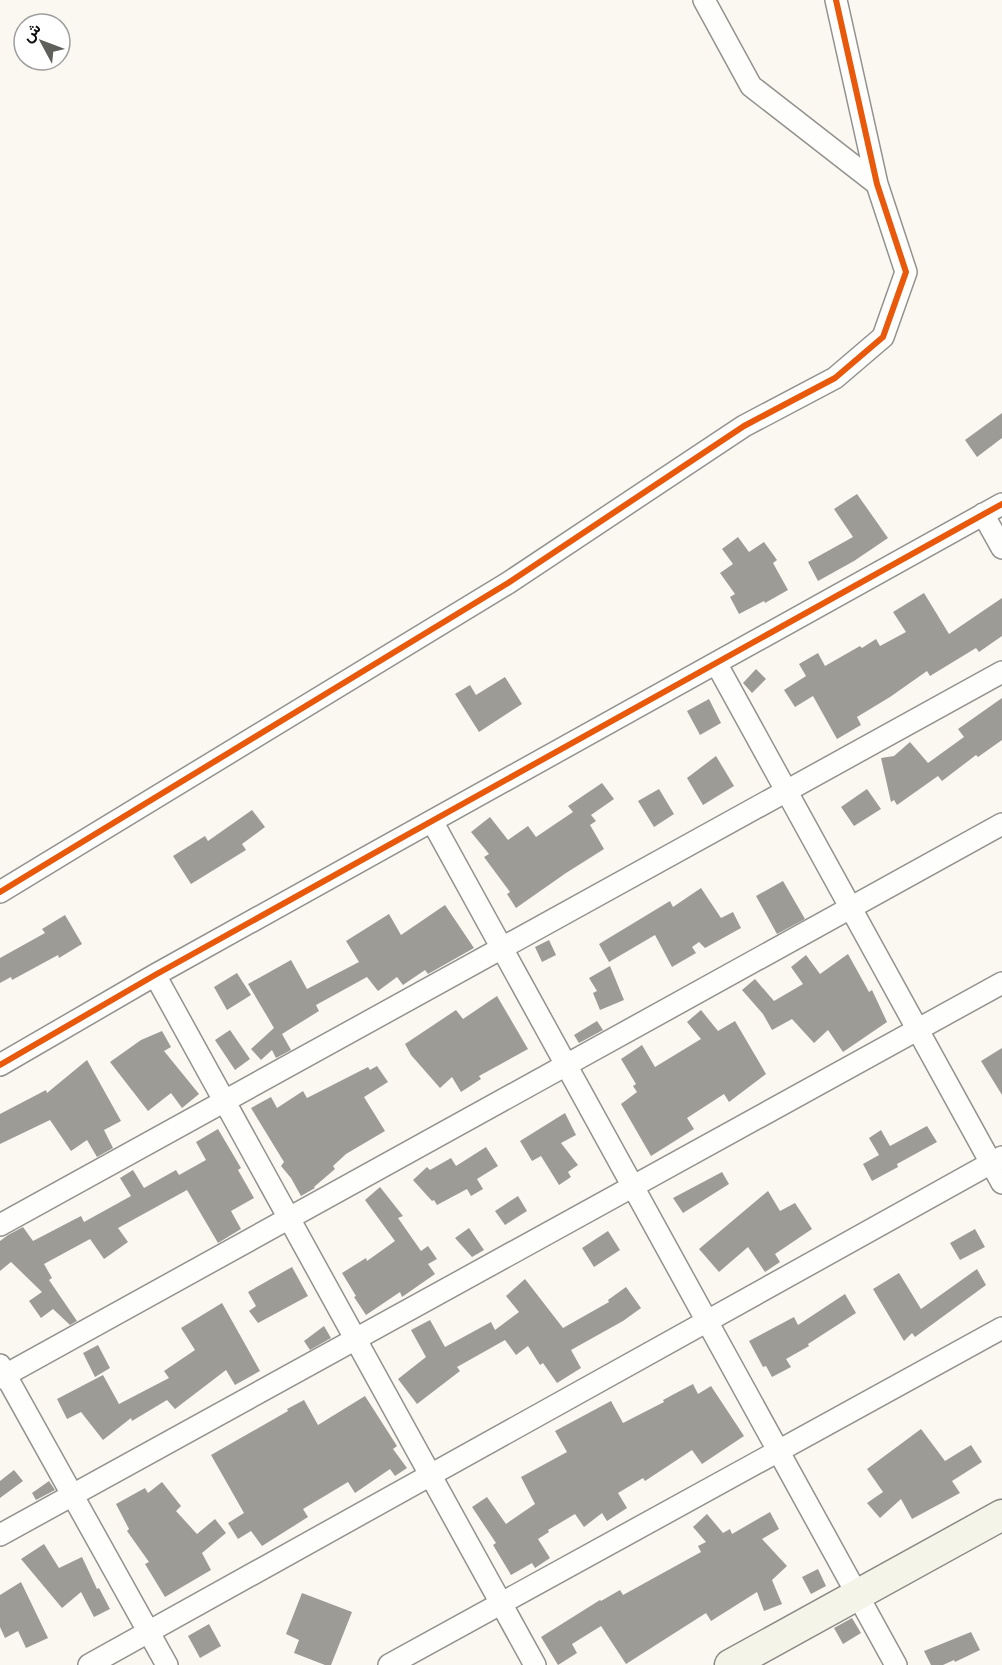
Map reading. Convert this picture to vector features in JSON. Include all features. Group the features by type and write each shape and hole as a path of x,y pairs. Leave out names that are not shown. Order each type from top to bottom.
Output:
{"street":[{"path":"704,0 751,86 876,184"},
{"path":"0,892 508,583 744,426 835,378 883,337 906,272 876,184 836,0"},
{"path":"0,1065 155,975 1002,504"},
{"path":"983,514 1002,548"},
{"path":"716,663 917,1029 997,1160 1002,1183"},
{"path":"0,1225 1002,672"},
{"path":"432,821 896,1665"},
{"path":"166,1665 2,1372 288,1218 1002,824"},
{"path":"155,975 534,1665"},
{"path":"0,1535 1002,983"},
{"path":"88,1665 997,1160"},
{"path":"389,1665 1002,1328"},
{"path":"730,1665 1002,1515"}],"building":[{"path":"1002,413 1002,438 977,457 965,440"},
{"path":"857,494 888,538 854,561 818,581 808,562 853,537 834,509"},
{"path":"738,537 749,552 764,542 777,560 773,563 788,590 739,614 730,597 735,594 720,573 733,564 722,549"},
{"path":"924,593 949,634 1002,598 1002,636 979,652 976,648 930,676 927,671 857,717 861,725 837,739 813,696 795,707 784,690 806,676 799,664 818,653 825,666 876,639 880,646 906,632 893,612"},
{"path":"756,669 766,679 752,693 743,683"},
{"path":"505,677 522,704 479,732 455,694 470,685 476,695"},
{"path":"1002,698 1002,740 978,757 976,755 942,781 938,776 897,805 894,800 891,802 881,758 894,756 910,742 928,763 964,737 958,729"},
{"path":"709,699 721,723 700,735 687,711"},
{"path":"716,756 734,786 703,805 687,778"},
{"path":"602,783 614,799 591,815 596,821 590,825 604,849 516,908 507,894 510,892 484,857 489,854 471,832 490,817 508,840 528,826 536,837 573,812 568,806"},
{"path":"659,789 674,814 654,827 638,801"},
{"path":"867,789 881,809 854,826 841,807"},
{"path":"252,810 265,827 242,844 246,850 191,884 173,856 205,836 208,841"},
{"path":"783,881 805,919 777,934 756,896"},
{"path":"701,888 721,918 733,912 741,928 705,948 699,942 692,947 696,953 672,967 655,935 609,962 599,944 670,901 673,907"},
{"path":"445,905 474,948 428,974 425,970 403,985 397,977 378,991 367,977 316,1005 319,1011 282,1034 291,1050 276,1058 272,1050 261,1060 251,1049 274,1028 248,984 291,960 307,989 359,962 346,941 389,914 401,935"},
{"path":"65,915 82,944 59,958 58,955 12,980 11,977 0,983 0,958 45,933 42,929"},
{"path":"549,940 556,955 542,962 535,947"},
{"path":"848,954 869,992 872,990 887,1022 843,1052 828,1030 814,1043 792,1019 772,1030 763,1014 742,990 755,979 774,1001 803,984 791,967 806,955 820,974"},
{"path":"610,966 624,1000 600,1010 593,993 597,991 589,978"},
{"path":"237,973 251,995 227,1010 214,987"},
{"path":"497,996 528,1049 479,1076 481,1079 461,1092 452,1077 440,1088 411,1055 405,1044 456,1010 463,1019"},
{"path":"701,1010 718,1031 735,1021 766,1074 729,1102 724,1094 687,1118 694,1129 651,1156 621,1104 637,1092 633,1086 636,1084 621,1059 642,1045 655,1067 701,1039 687,1022"},
{"path":"597,1021 603,1030 579,1043 574,1035"},
{"path":"230,1030 250,1059 235,1070 215,1040"},
{"path":"162,1031 171,1047 164,1051 199,1094 182,1108 171,1093 148,1111 110,1062 141,1040"},
{"path":"1002,1048 1002,1095 981,1061"},
{"path":"87,1060 121,1121 104,1130 113,1148 97,1157 87,1140 71,1151 50,1120 0,1144 0,1114 46,1090 47,1093"},
{"path":"377,1066 388,1082 364,1097 385,1131 346,1154 333,1166 335,1169 315,1188 301,1196 281,1166 284,1162 251,1108 271,1097 277,1108 303,1091 307,1098 368,1067 370,1070"},
{"path":"565,1113 576,1135 561,1143 578,1165 568,1172 571,1177 559,1185 541,1156 532,1161 520,1141"},
{"path":"927,1126 937,1142 872,1181 863,1164 879,1155 869,1138 881,1130 890,1146"},
{"path":"218,1129 241,1168 238,1170 254,1198 231,1211 241,1229 218,1243 187,1190 118,1228 128,1242 104,1259 90,1239 44,1264 52,1278 49,1280 77,1321 70,1325 53,1309 41,1318 29,1301 42,1292 11,1262 0,1271 0,1241 8,1235 23,1227 33,1241 81,1216 84,1222 131,1196 120,1178 133,1170 144,1188 176,1170 179,1175 206,1160 196,1142"},
{"path":"486,1147 498,1166 477,1179 483,1189 471,1196 467,1189 437,1205 413,1180 427,1167 430,1170 451,1158 456,1166"},
{"path":"722,1172 729,1184 683,1213 673,1198"},
{"path":"380,1187 403,1216 398,1218 421,1251 428,1246 437,1259 428,1264 435,1274 402,1297 400,1292 366,1315 342,1273 366,1258 367,1261 395,1241 365,1200"},
{"path":"768,1191 780,1211 795,1203 812,1229 775,1254 780,1262 765,1272 748,1247 719,1272 699,1249"},
{"path":"518,1196 527,1211 505,1225 495,1211"},
{"path":"469,1228 484,1250 472,1257 455,1238"},
{"path":"975,1229 985,1247 960,1260 950,1243"},
{"path":"608,1231 620,1250 594,1267 582,1248"},
{"path":"292,1267 308,1296 258,1323 249,1311 256,1306 248,1292"},
{"path":"977,1269 986,1285 915,1337 912,1333 904,1341 873,1289 899,1273 921,1309"},
{"path":"525,1279 563,1328 609,1302 608,1300 626,1287 641,1308 623,1321 571,1350 581,1368 557,1383 543,1363 540,1365 528,1346 516,1355 505,1340 457,1367 460,1371 417,1404 398,1379 426,1357 411,1330 430,1320 445,1347 491,1322 495,1330 519,1312 506,1296"},
{"path":"845,1294 856,1313 786,1359 791,1367 772,1377 766,1366 763,1367 749,1341 794,1317 798,1325"},
{"path":"222,1303 260,1371 235,1385 226,1370 175,1409 167,1400 132,1421 131,1418 103,1440 81,1412 67,1419 57,1399 103,1375 119,1404 169,1378 164,1371 195,1350 181,1328"},
{"path":"324,1326 331,1338 310,1350 304,1341"},
{"path":"98,1345 110,1368 95,1377 83,1353"},
{"path":"693,1384 698,1394 711,1386 744,1436 702,1464 692,1450 645,1481 643,1478 618,1493 627,1508 607,1521 602,1513 584,1527 575,1514 548,1530 549,1532 538,1539 550,1558 535,1568 532,1563 511,1575 493,1545 496,1543 472,1507 487,1497 506,1524 535,1504 521,1477 567,1452 555,1431 611,1401 623,1423"},
{"path":"365,1396 397,1446 393,1449 407,1468 395,1476 390,1469 355,1493 348,1482 303,1509 308,1517 262,1546 251,1531 238,1539 228,1523 244,1513 211,1455 304,1400 318,1425"},
{"path":"921,1429 945,1461 971,1445 982,1462 952,1481 960,1493 912,1519 901,1499 880,1518 867,1503 883,1492 867,1469"},
{"path":"14,1470 23,1481 0,1498 0,1481"},
{"path":"49,1481 55,1490 36,1500 32,1493"},
{"path":"162,1482 181,1506 176,1511 197,1534 215,1519 226,1533 202,1553 211,1570 165,1597 145,1564 149,1562 127,1531 129,1529 116,1504 145,1488 148,1493"},
{"path":"770,1512 779,1529 762,1539 787,1566 772,1580 782,1604 764,1611 757,1592 711,1621 706,1613 626,1664 601,1626 572,1644 577,1653 558,1665 541,1637 600,1600 620,1590 623,1595 701,1552 698,1546 706,1542 693,1527 707,1514 723,1533 730,1529 732,1534"},
{"path":"44,1544 59,1568 82,1557 97,1589 99,1588 110,1609 94,1617 81,1592 62,1608 21,1559"},
{"path":"818,1569 826,1586 811,1594 802,1577"},
{"path":"21,1582 48,1638 26,1648 18,1631 5,1638 0,1627 0,1595"},
{"path":"302,1593 352,1612 331,1665 325,1665 294,1653 299,1640 286,1634"},
{"path":"852,1618 861,1633 843,1644 834,1628"},
{"path":"209,1624 221,1646 200,1658 188,1636"},
{"path":"971,1632 980,1650 955,1662 954,1660 943,1665 931,1665 924,1651"}],"cycle path":[{"path":"0,892 508,583 744,426 835,378 883,337 906,272 877,184 836,0"},
{"path":"0,1065 155,975 1002,504"}]}
